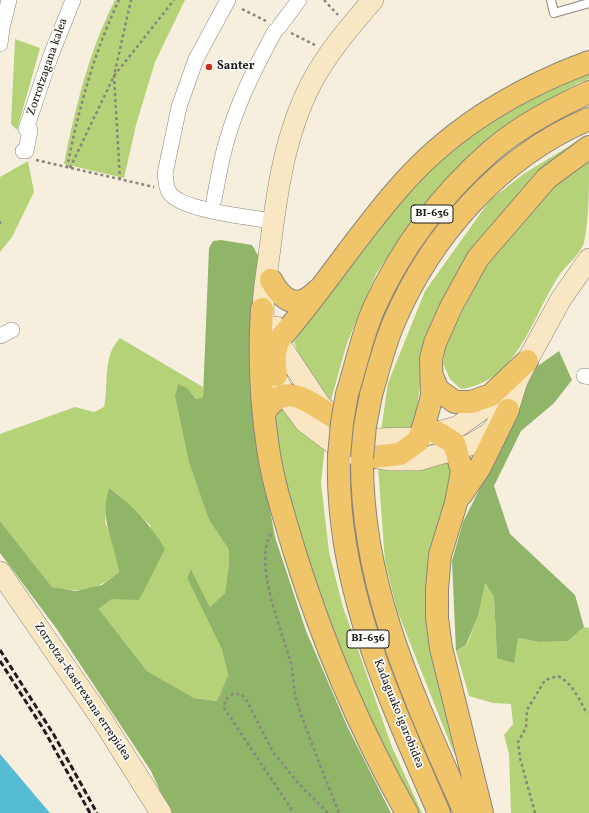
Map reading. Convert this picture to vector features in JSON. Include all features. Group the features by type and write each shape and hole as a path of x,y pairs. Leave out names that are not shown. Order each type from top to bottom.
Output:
{"highway":[{"path":"276,375 275,347 279,340 319,290 366,226 398,188 445,143 481,116 512,96 553,75 589,62"},
{"name":"Kadaguako igarobidea","path":"439,813 374,658 354,596 345,552 340,512 339,456 342,423 347,394 374,308 402,255 424,223 443,200 491,151 524,127 556,107 589,92"},
{"name":"Kadaguako igarobidea","path":"465,813 411,688 386,619 373,572 366,528 362,485 367,458 365,426 371,395 397,316 409,291 454,222 479,194 547,139 589,119"},
{"path":"367,458 400,454 428,434 432,396 431,359 435,343 451,307 478,258 548,178 589,147"},
{"path":"269,275 277,292 291,300 303,300 319,290"},
{"path":"262,310 260,342 264,413 268,448 278,497 313,612 338,675 367,738 407,813"},
{"path":"432,376 438,390 455,402 471,402 491,395 528,361"},
{"path":"264,413 271,401 289,395 300,397 335,418"},
{"path":"456,502 480,467 508,410"},
{"path":"428,434 454,443 462,471 456,502 440,555 437,589 437,618 441,648 482,813"}],"street":[{"path":"0,44 2,28 9,0"},
{"name":"Zorrotzagana kalea","path":"26,155 30,130 26,129 51,55 73,0"},
{"path":"228,0 196,59 179,107 165,174 166,183 169,193 181,203 225,214 274,221"},
{"path":"214,200 226,140 251,75 277,29 299,0"},
{"path":"372,0 328,56 313,80 302,104 281,170 269,275 262,310 267,351 276,375 285,396 306,422 345,452 367,458 419,460 470,445 490,433 508,410 517,381 561,299 589,259"},
{"path":"269,275 274,319 279,340 292,365 321,406 351,431 374,439 428,434 457,428 504,396 517,381"},
{"name":"Zorrotza-Kastrexana errepidea","path":"0,572 103,721 161,813"}],"lane":[{"path":"551,0 554,13 589,3"}],"path":[{"path":"68,168 78,115 90,72 110,19 119,0"},
{"path":"120,180 114,76 132,0"},
{"path":"68,168 114,76 174,0"},
{"path":"324,0 340,16"},
{"path":"26,155 68,168 149,186"},
{"path":"285,519 274,529 267,540 266,569 268,589 291,664 297,703 339,813"},
{"path":"535,813 520,758 518,742 526,728 528,710 545,680 558,676 566,680 586,710 589,712"},
{"path":"292,810 224,708 225,700 233,694 241,694 248,701 273,752 299,784 328,813"}],"green space":[{"path":"115,0 185,0 155,62 136,125 124,178 64,164 78,101 90,60"},
{"path":"15,39 40,48 17,130 11,124"},
{"path":"589,70 589,79 578,83 513,121 467,158 417,213 376,274 347,343 331,400 315,388 302,364 294,342 352,256 403,192 470,137 518,103"},
{"path":"579,140 525,187 472,250 431,324 423,361 417,409 411,429 381,431 388,383 425,291 490,200 525,173"},
{"path":"28,161 34,192 12,237 0,252 0,177"},
{"path":"589,161 588,213 586,234 582,247 558,277 531,329 521,346 509,361 496,374 480,384 461,389 450,379 443,363 447,340 495,251 550,189"},
{"path":"221,240 252,245 259,257 250,324 258,445 275,537 306,631 348,728 391,813 170,813 151,771 56,628 0,553 0,521 52,587 76,591 102,585 119,572 106,521 106,500 109,488 126,501 140,515 165,549 139,600 112,599 99,609 147,671 194,698 217,701 228,675 222,650 187,578 191,569 210,607 225,593 229,563 229,550 209,520 189,463 175,397 178,384 187,388 196,399 203,397 209,248 213,241"},
{"path":"120,338 203,387 203,397 196,399 187,388 175,397 189,463 209,520 229,550 229,563 225,593 210,607 191,569 187,578 222,650 228,675 217,701 194,698 147,671 99,609 112,599 151,526 120,496 109,488 105,522 116,552 119,572 102,584 88,589 72,590 52,587 0,521 0,434 75,407 94,412 104,407 108,362 114,345"},
{"path":"559,351 572,380 554,403 521,431 494,486 510,534 575,595 584,627 568,641 539,642 518,638 514,663 497,658 494,597 485,583 478,616 466,645 456,651 452,561 463,522 515,418 525,388 535,368"},
{"path":"283,401 325,446 321,483 329,552 343,607 392,747 422,813 416,813 347,675 298,543 278,467 272,412"},
{"path":"450,461 454,475 434,632 455,756 397,610 385,562 378,466"},
{"path":"484,582 494,597 497,658 518,638 539,642 568,641 584,627 589,628 589,813 511,813 509,754 504,735 513,724 511,704 493,703 469,696 456,651 467,645 478,616"}],"water":[{"path":"0,754 50,813 0,813"}],"railway":[{"path":"0,650 54,735 97,813"},
{"path":"0,661 44,730 90,813"}],"place":[{"name":"Santer","path":"209,67"}]}
